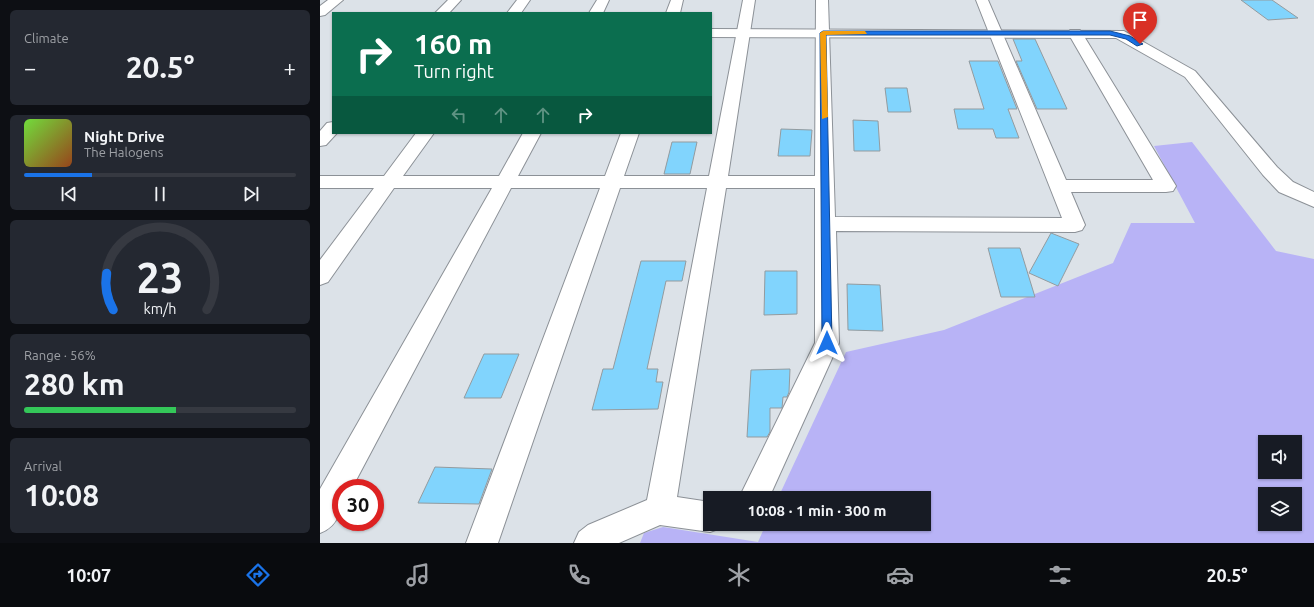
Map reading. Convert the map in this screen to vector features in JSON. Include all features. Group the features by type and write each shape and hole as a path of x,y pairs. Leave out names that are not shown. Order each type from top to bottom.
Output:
{"street":[{"path":"320,12 337,0"},
{"path":"443,12 455,0"},
{"path":"515,12 524,0"},
{"path":"597,12 603,0"},
{"path":"673,12 677,0"},
{"path":"660,510 719,183 749,0"},
{"path":"757,491 827,343 826,182 822,0"},
{"path":"826,224 1075,225 982,0"},
{"path":"712,33 1119,34 1190,74 1270,171 1286,188 1314,200"},
{"path":"1059,186 1166,186 1074,33"},
{"path":"320,141 332,128"},
{"path":"320,276 424,134"},
{"path":"320,518 531,134"},
{"path":"482,543 630,134"},
{"path":"320,182 505,184 826,182"},
{"path":"590,543 599,536 660,510 703,516"}],"shaded area":[{"path":"1192,142 1276,251 1314,259 1314,543 640,543 644,533 663,527 758,542 763,531 931,531 931,491 781,491 846,352 944,330 1113,263 1131,223 1195,223 1154,146"}],"building":[{"path":"1241,0 1272,0 1298,18 1268,20"},
{"path":"1013,39 1035,39 1067,109 1037,109 1016,61 1022,61"},
{"path":"969,61 998,61 1017,109 1008,109 1019,138 996,138 993,129 958,129 954,109 984,109"},
{"path":"885,88 907,88 911,112 888,112"},
{"path":"853,120 878,121 880,151 854,151"},
{"path":"781,129 812,130 810,156 778,156"},
{"path":"672,142 697,142 690,174 664,174"},
{"path":"1051,233 1079,244 1058,286 1029,273"},
{"path":"988,248 1020,248 1035,297 1001,297"},
{"path":"641,261 686,261 682,281 666,281 647,369 658,369 656,382 663,382 658,409 592,410 603,369 613,369"},
{"path":"765,271 797,271 797,314 764,315"},
{"path":"847,284 880,285 883,331 848,330"},
{"path":"484,354 519,354 501,398 464,398"},
{"path":"790,369 789,392 787,397 783,397 782,408 770,408 770,432 767,437 747,437 751,370"},
{"path":"435,467 492,469 479,504 418,503"}],"slow traffic":[{"path":"825,117 823,33 865,33"}],"route":[{"path":"827,343 823,33 1110,33 1128,37 1140,44"}]}
